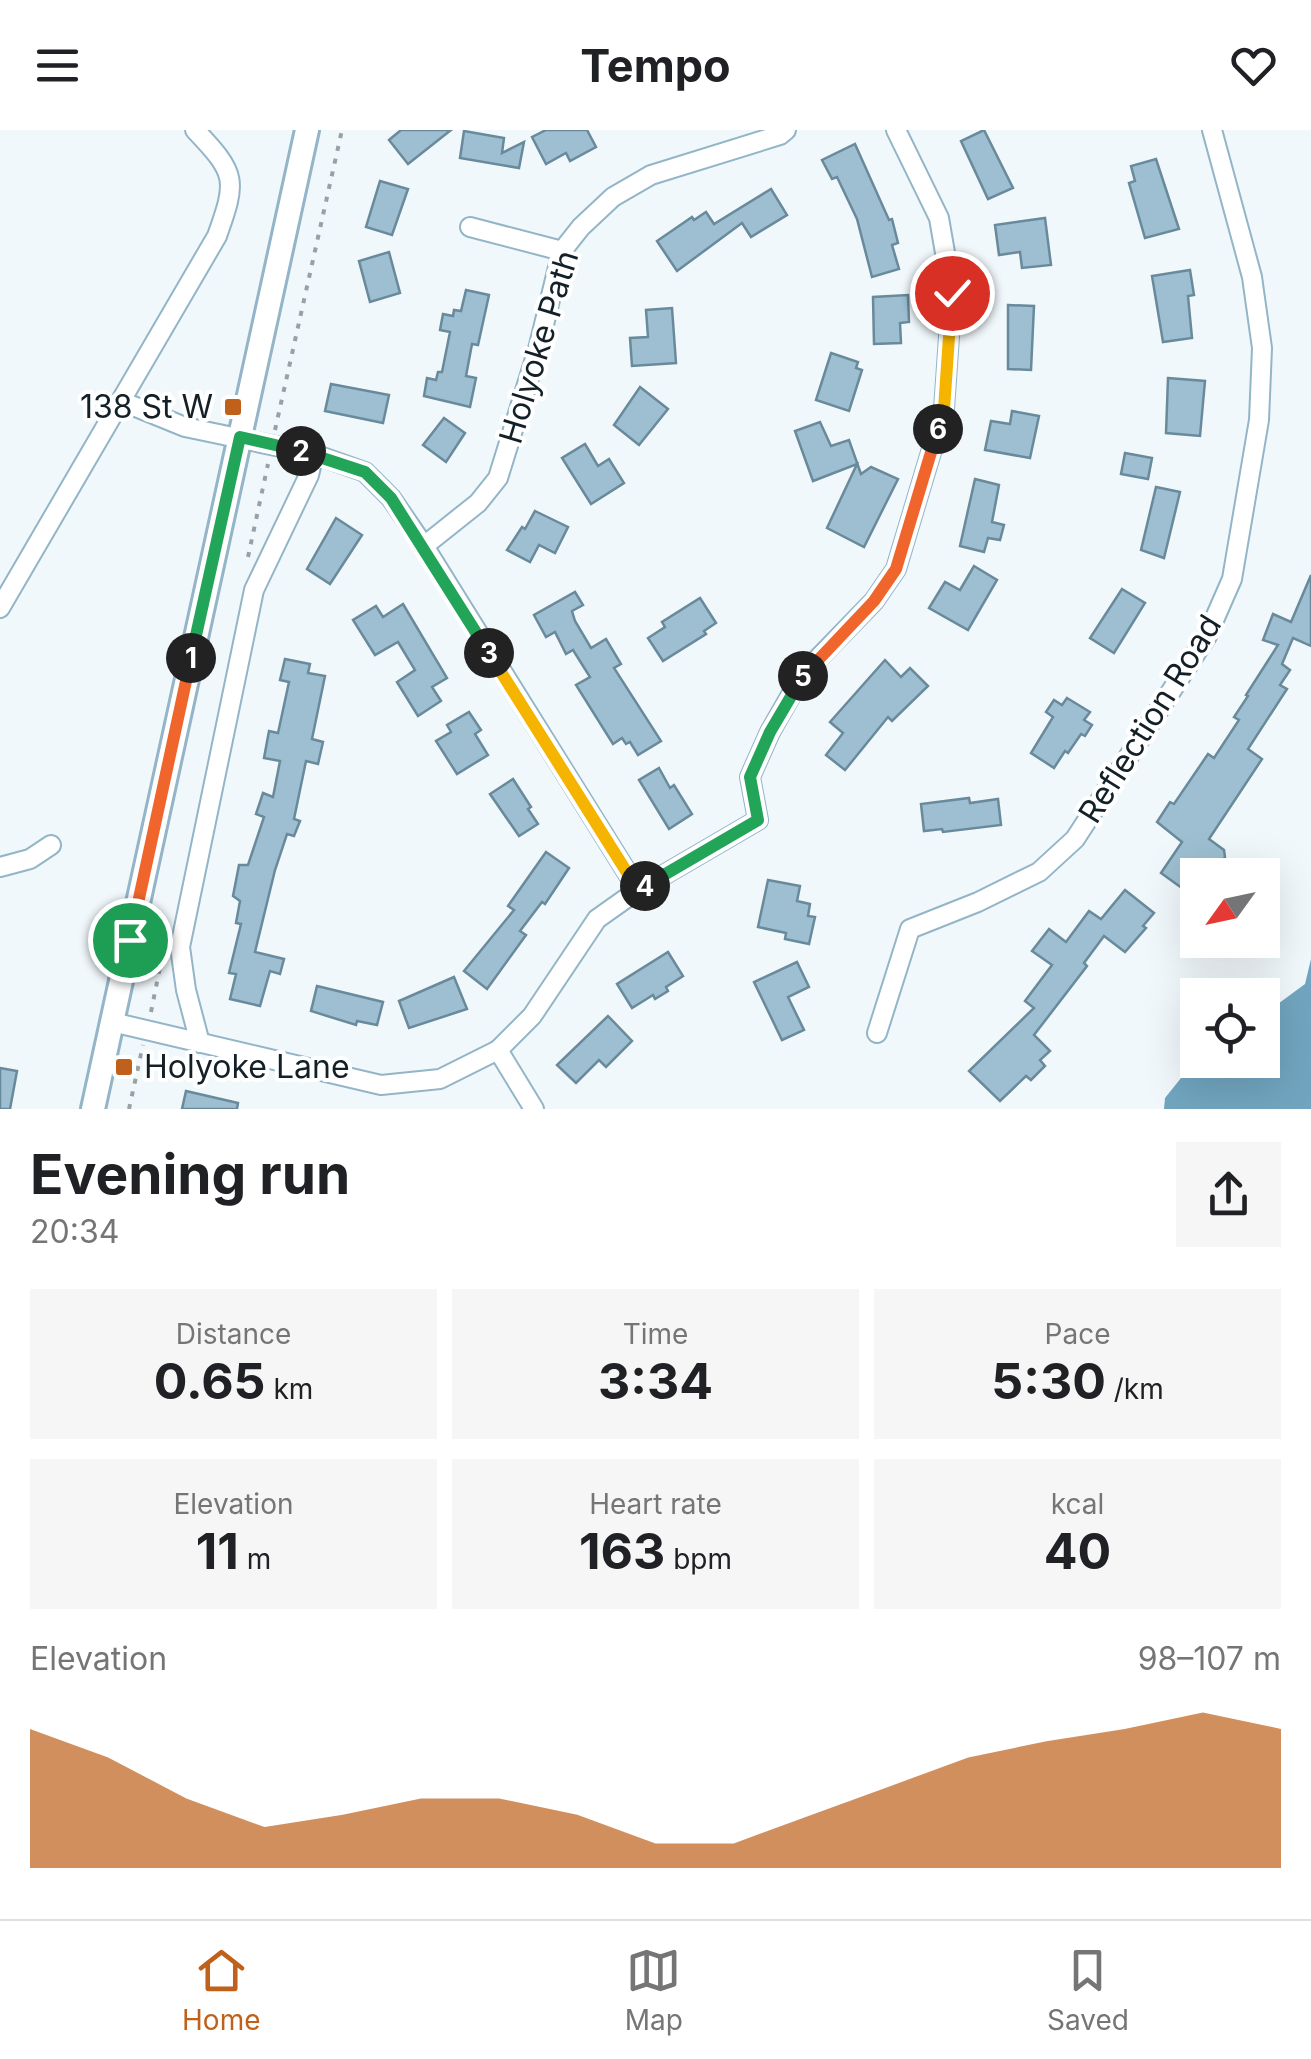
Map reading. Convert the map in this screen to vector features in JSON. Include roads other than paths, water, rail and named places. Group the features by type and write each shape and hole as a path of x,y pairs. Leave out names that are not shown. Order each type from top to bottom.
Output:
{"street":[{"path":"0,608 217,236 232,195 230,172 195,130"},
{"path":"92,1109 307,130"},
{"name":"Holyoke Path","path":"424,546 478,503 498,478 538,350 562,251 581,227 614,197 650,175 786,130"},
{"path":"112,1022 381,1085 440,1079 498,1050 532,1016 598,918 758,820 750,777 770,732 804,674 874,601 896,569 944,409 952,293 939,218 896,130"},
{"name":"Reflection Road","path":"877,1033 910,929 1040,872 1075,839 1207,636 1232,580 1259,420 1262,348 1252,277 1212,130"},
{"path":"470,227 562,251"},
{"path":"121,401 185,427 314,454 365,472 391,498 424,546 638,890"},
{"path":"200,1043 180,947 254,590 309,475 314,454"},
{"path":"0,867 30,858 51,845"},
{"path":"498,1050 534,1109"}],"water":[{"path":"1311,959 1311,1109 1164,1109 1165,1098 1181,1078 1280,1078 1280,1002 1305,984"}],"place":[{"name":"138 St W","path":"233,407"},
{"name":"Holyoke Lane","path":"124,1067"}]}
